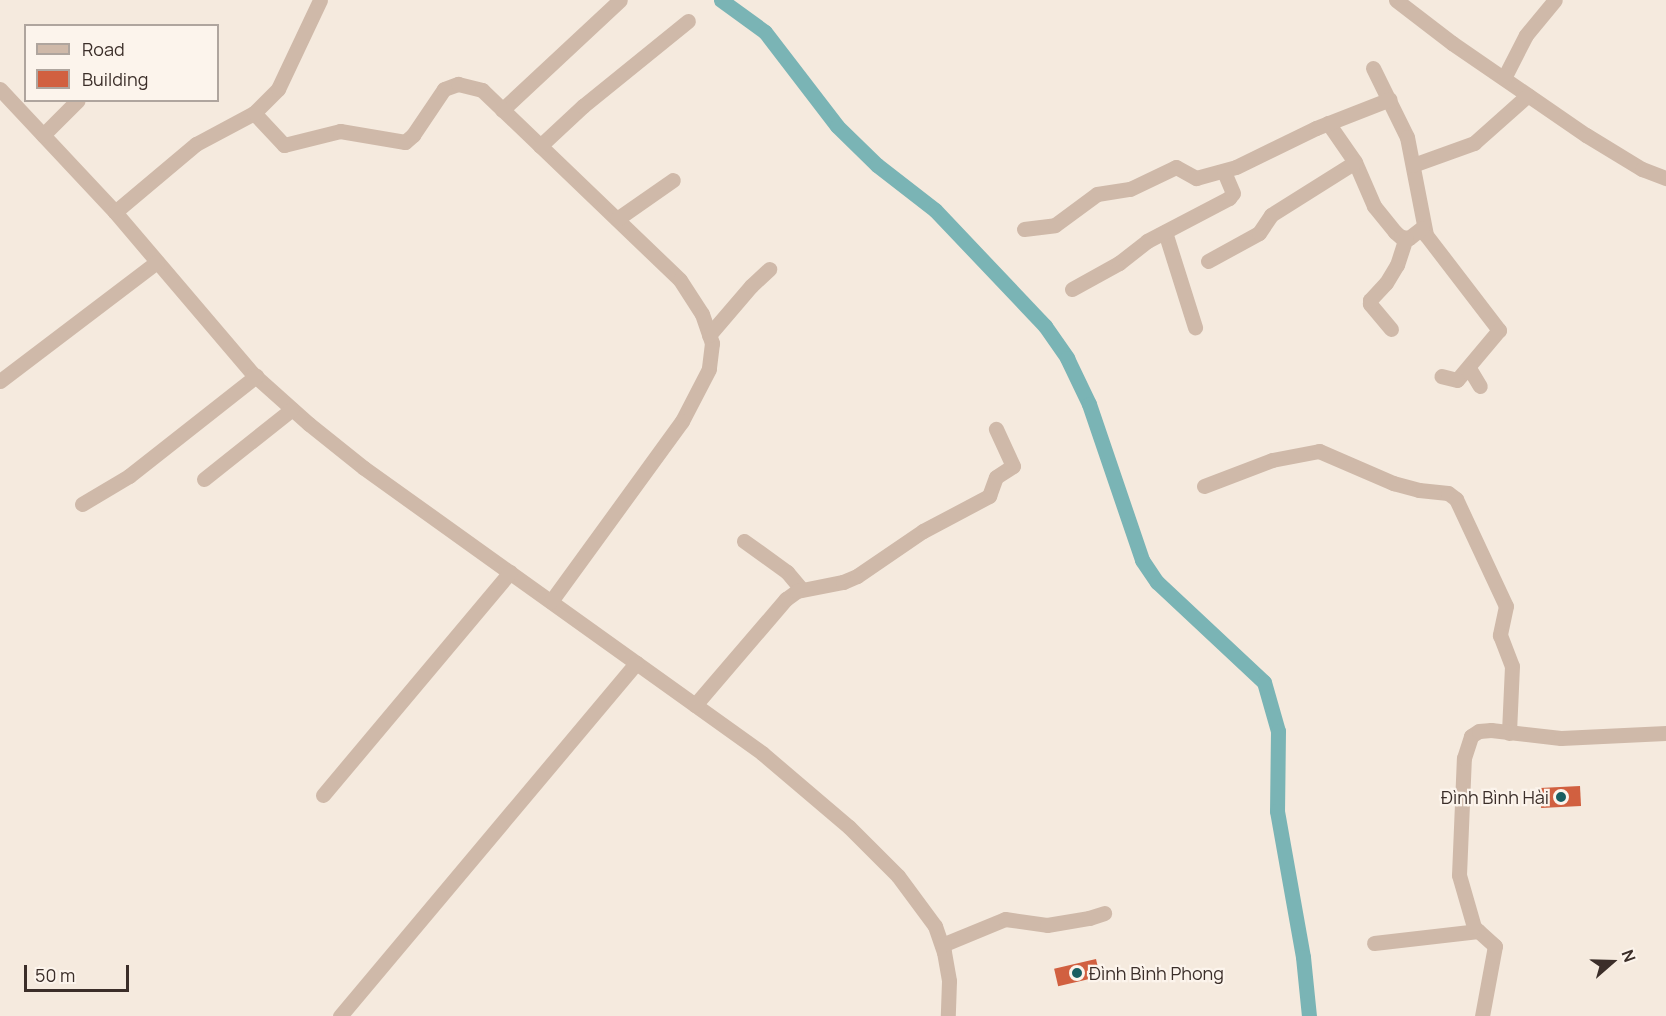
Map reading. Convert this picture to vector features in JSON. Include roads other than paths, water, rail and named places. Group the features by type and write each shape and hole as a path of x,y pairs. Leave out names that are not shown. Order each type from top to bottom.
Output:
{"street":[{"path":"115,212 205,138 254,113 278,89 320,0"},
{"path":"502,110 620,0"},
{"path":"1396,0 1586,135 1632,164 1666,178"},
{"path":"1504,78 1526,35 1555,0"},
{"path":"540,146 583,106 688,21"},
{"path":"1373,68 1407,137 1422,228 1499,330 1457,380 1441,376"},
{"path":"254,113 275,139 286,145 340,130 405,142 414,135 439,93 458,84 482,90 681,280 702,314 712,343 709,369 682,420 550,601"},
{"path":"0,89 115,212 256,376 292,409 364,468 762,753 849,827 898,876 918,900 935,926 942,945 949,981 948,1016"},
{"path":"1413,165 1474,143 1528,94"},
{"path":"1024,229 1055,225 1097,194 1130,189 1176,167 1192,177 1224,171 1253,161 1328,123 1390,99"},
{"path":"43,135 76,102"},
{"path":"1328,123 1355,162 1378,212 1395,232 1406,238"},
{"path":"1208,261 1259,233 1271,215 1355,162"},
{"path":"1072,289 1119,263 1147,241 1232,195 1224,171"},
{"path":"617,219 673,180"},
{"path":"1391,329 1370,304 1370,300 1386,284 1397,265 1406,238 1422,228"},
{"path":"1165,232 1195,327"},
{"path":"0,381 157,262"},
{"path":"709,335 751,286 769,270"},
{"path":"1469,368 1480,386"},
{"path":"82,504 129,476 256,376"},
{"path":"204,479 292,409"},
{"path":"695,705 786,599 801,590 843,582 857,576 923,531 989,496 996,477 1013,466 996,429"},
{"path":"1204,486 1272,460 1319,451 1393,483 1448,493 1456,499 1506,606 1500,635 1512,666 1509,733"},
{"path":"744,541 787,572 801,590"},
{"path":"323,795 510,573"},
{"path":"340,1016 636,663"},
{"path":"1482,1016 1495,946 1472,923 1459,875 1464,758 1467,744 1475,732 1491,730 1561,738 1666,733"},
{"path":"942,945 1005,919 1047,925 1089,918 1104,913"},
{"path":"1374,943 1478,931"}],"waterway":[{"path":"721,0 765,32 837,126 877,165 935,210 1045,326 1067,358 1089,404 1142,560 1157,582 1264,682 1278,731 1277,811 1303,957 1309,1016"}],"place":[{"name":"Đình Bình Hài","path":"1561,797"},
{"name":"Đình Bình Phong","path":"1077,973"}]}
